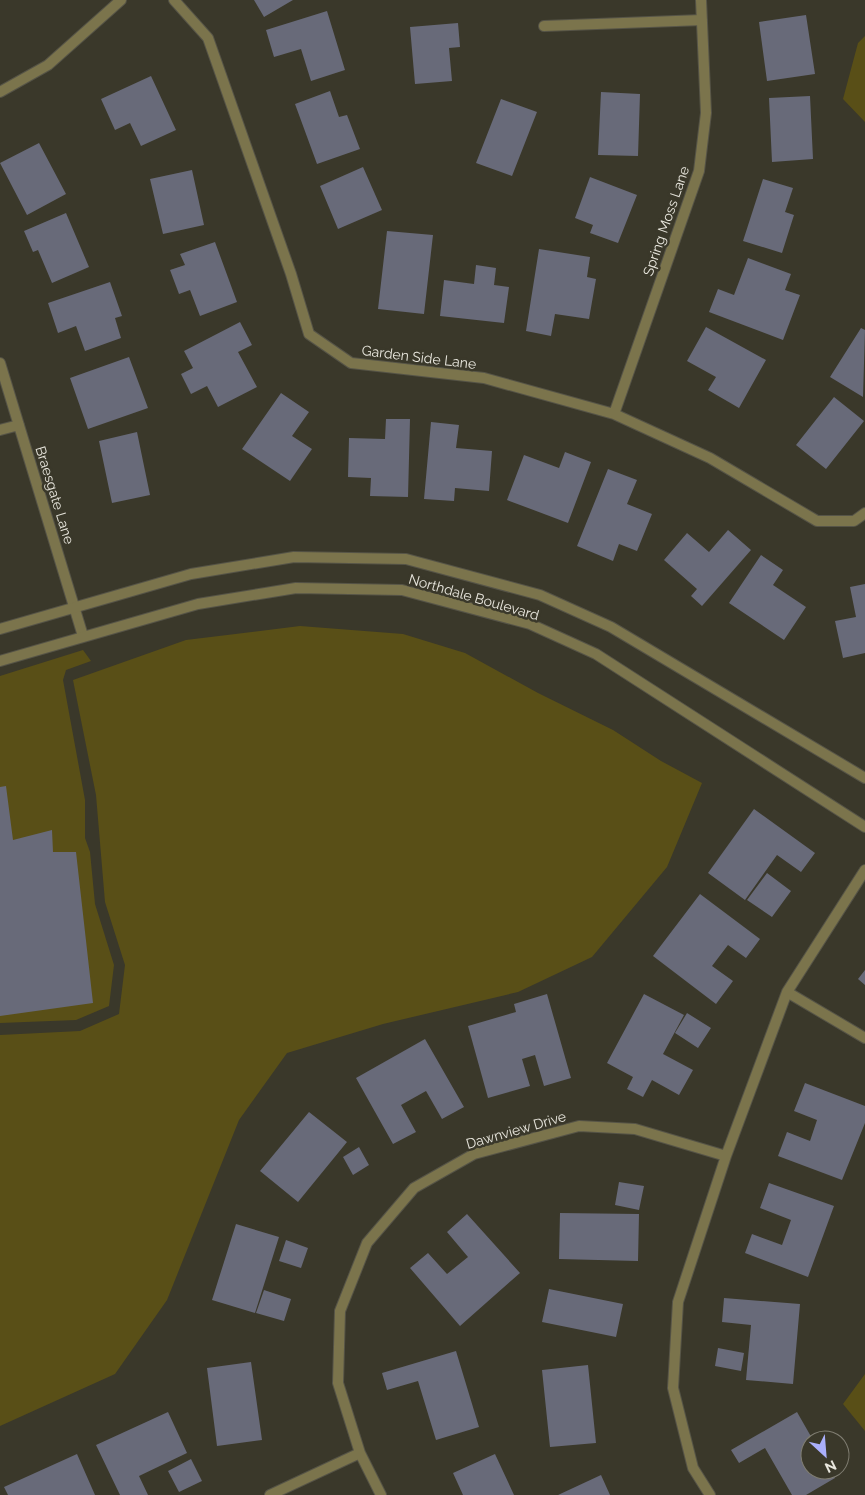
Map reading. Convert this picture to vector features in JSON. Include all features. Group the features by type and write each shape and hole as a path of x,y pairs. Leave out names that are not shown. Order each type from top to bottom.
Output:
{"street":[{"path":"0,92 48,65 121,0"},
{"name":"Garden Side Lane","path":"174,0 208,38 291,274 309,334 351,363 484,378 614,414 710,458 817,521 854,521 865,513"},
{"name":"Spring Moss Lane","path":"614,414 699,171 706,113 701,0"},
{"path":"544,26 702,20"},
{"name":"Braesgate Lane","path":"0,363 83,636"},
{"path":"0,430 19,425"},
{"name":"Northdale Boulevard","path":"0,629 74,606 191,574 294,557 406,559 540,595 611,627 865,778"},
{"name":"Northdale Boulevard","path":"0,661 198,604 296,588 402,590 530,624 596,654 865,827"},
{"path":"710,1495 693,1468 673,1388 678,1302 726,1156 787,992 865,870"},
{"path":"787,992 865,1038"},
{"name":"Dawnview Drive","path":"382,1495 360,1453 338,1384 340,1311 367,1243 414,1188 474,1154 579,1126 635,1129 726,1156"},
{"path":"270,1495 360,1453"}],"shaded area":[{"path":"865,36 865,122 843,99 858,43"},
{"path":"300,626 403,634 465,653 538,693 613,730 661,761 702,783 667,867 592,957 518,992 383,1024 287,1053 239,1120 167,1300 115,1374 0,1426 0,1035 80,1031 119,1014 125,965 105,902 96,795 73,680 186,640"},
{"path":"83,650 91,661 66,670 63,680 85,800 85,838 90,852 95,904 114,965 109,1006 76,1020 0,1023 0,676"},
{"path":"865,1374 865,1431 843,1404"}],"building":[{"path":"254,0 293,0 264,17"},
{"path":"327,11 345,70 311,81 301,49 274,57 266,30"},
{"path":"806,15 815,74 767,81 759,22"},
{"path":"458,23 460,47 449,48 452,81 415,84 410,27"},
{"path":"151,76 176,130 141,146 130,123 115,130 101,99"},
{"path":"330,91 339,117 347,115 360,149 317,164 295,104"},
{"path":"601,92 640,94 638,156 598,155"},
{"path":"810,96 813,159 772,162 769,98"},
{"path":"501,99 537,112 512,176 476,163"},
{"path":"39,143 66,194 27,215 0,163"},
{"path":"363,167 382,210 338,229 320,186"},
{"path":"192,170 204,225 163,234 150,179"},
{"path":"590,177 637,195 618,243 590,233 593,225 575,218"},
{"path":"763,179 793,188 785,212 794,215 782,253 743,241"},
{"path":"66,213 89,267 52,283 38,250 33,252 24,231"},
{"path":"387,231 433,235 424,314 378,309"},
{"path":"215,242 237,302 200,316 190,290 179,294 170,270 185,265 180,254"},
{"path":"539,249 590,257 587,277 596,279 589,319 555,314 551,336 526,331"},
{"path":"748,258 791,274 785,290 800,295 783,340 709,312 718,289 734,295"},
{"path":"476,265 496,268 494,285 509,287 504,323 440,316 444,280 474,284"},
{"path":"110,282 122,316 115,318 121,338 85,351 76,326 58,333 48,303"},
{"path":"240,322 252,345 238,352 257,387 218,407 207,386 191,394 181,374 193,368 184,351"},
{"path":"706,327 766,360 739,408 708,390 716,377 687,361"},
{"path":"861,328 865,330 863,397 830,377"},
{"path":"129,357 148,408 88,429 70,378"},
{"path":"281,393 309,412 292,436 312,449 290,481 242,449"},
{"path":"834,397 864,421 826,469 796,445"},
{"path":"386,419 410,419 408,497 370,496 371,478 348,477 349,438 385,439"},
{"path":"431,422 459,425 456,448 492,451 489,491 455,488 454,501 424,499"},
{"path":"137,432 150,495 112,503 99,441"},
{"path":"565,452 591,462 568,523 507,500 524,455 559,468"},
{"path":"608,469 637,480 627,504 652,514 637,551 619,544 613,561 577,546"},
{"path":"728,530 751,550 702,606 691,596 697,589 664,560 687,533 709,552"},
{"path":"761,555 783,570 773,585 806,607 784,640 729,603"},
{"path":"865,584 865,653 843,658 835,621 856,617 850,587"},
{"path":"6,786 13,840 52,830 53,852 76,852 93,1003 0,1016 0,787"},
{"path":"754,809 815,853 801,872 777,855 745,900 708,873"},
{"path":"767,873 791,891 772,917 747,900"},
{"path":"700,894 760,939 746,958 728,945 712,966 733,981 716,1004 653,956"},
{"path":"865,970 865,985 858,979"},
{"path":"547,994 571,1078 544,1086 535,1055 522,1059 530,1086 488,1098 468,1026 516,1012 514,1004"},
{"path":"644,994 684,1015 663,1054 693,1070 679,1095 652,1080 643,1097 627,1089 633,1077 607,1063"},
{"path":"687,1013 711,1028 698,1048 675,1033"},
{"path":"425,1039 464,1107 442,1119 426,1091 401,1105 416,1132 393,1144 356,1078"},
{"path":"805,1083 865,1106 865,1123 842,1180 778,1156 787,1132 810,1141 817,1120 794,1111"},
{"path":"309,1112 347,1142 298,1202 260,1171"},
{"path":"359,1147 369,1165 353,1175 343,1157"},
{"path":"619,1182 644,1186 639,1210 615,1205"},
{"path":"769,1183 834,1206 808,1277 745,1253 752,1234 782,1245 791,1220 760,1208"},
{"path":"560,1213 639,1214 638,1261 559,1259"},
{"path":"467,1214 520,1273 460,1326 410,1268 428,1253 447,1274 468,1257 447,1232"},
{"path":"236,1224 279,1237 255,1313 212,1300"},
{"path":"286,1240 308,1248 301,1268 279,1261"},
{"path":"549,1289 623,1304 616,1337 542,1322"},
{"path":"264,1290 291,1299 284,1321 256,1313"},
{"path":"724,1298 800,1304 793,1384 746,1380 751,1325 722,1322"},
{"path":"718,1348 744,1353 741,1371 715,1366"},
{"path":"456,1351 479,1427 436,1440 418,1381 387,1390 382,1373"},
{"path":"251,1362 262,1440 217,1446 207,1368"},
{"path":"588,1365 596,1443 550,1447 542,1370"},
{"path":"168,1412 187,1453 139,1476 148,1495 120,1495 96,1445"},
{"path":"797,1412 807,1430 800,1430 800,1480 832,1480 806,1495 792,1495 765,1448 739,1463 731,1450"},
{"path":"77,1454 95,1495 8,1495 4,1487"},
{"path":"495,1454 514,1495 463,1495 453,1473"},
{"path":"191,1459 202,1481 179,1492 168,1471"},
{"path":"601,1475 610,1495 558,1495"}]}
